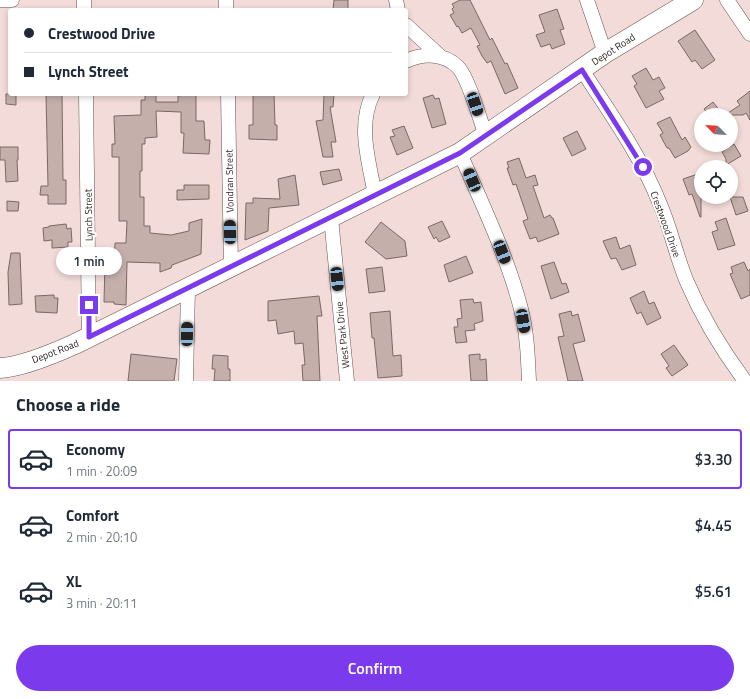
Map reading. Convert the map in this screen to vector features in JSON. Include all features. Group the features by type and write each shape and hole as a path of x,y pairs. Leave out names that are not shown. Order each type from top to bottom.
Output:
{"street":[{"path":"0,0 12,0"},
{"path":"587,0 606,53"},
{"name":"Depot Road","path":"2,372 56,352 89,337 231,268 460,153 606,53 693,0"},
{"path":"727,0 750,34"},
{"path":"408,27 441,57 458,68 470,90 486,136"},
{"path":"408,60 428,55 441,57"},
{"name":"Crestwood Drive","path":"582,70 643,167 661,204 687,281 706,321 728,358 745,381"},
{"name":"Lynch Street","path":"86,96 89,337"},
{"name":"Vondran Street","path":"228,96 231,268"},
{"path":"372,96 368,105 364,132 376,195"},
{"path":"460,153 512,280 521,310 527,343 529,381"},
{"name":"West Park Drive","path":"331,218 347,381"},
{"path":"186,381 188,288"}],"building":[{"path":"334,0 348,0 348,8 333,8"},
{"path":"460,0 470,0 490,40 492,38 505,64 507,63 518,88 505,94 491,61 487,63 482,56 477,46 480,45 471,28 462,33 458,26 457,27 450,15 454,13 452,9 454,7 452,4"},
{"path":"557,9 564,29 560,30 565,44 552,49 550,44 541,47 536,35 545,32 539,15"},
{"path":"695,30 715,60 702,69 695,60 692,62 678,41"},
{"path":"646,68 653,80 659,77 665,88 659,91 664,99 646,108 634,86 637,84 632,76"},
{"path":"750,91 750,120 746,113 743,115 738,115 738,108 736,108 740,105 737,101"},
{"path":"6,94 8,94 8,96 16,96 16,105 6,104"},
{"path":"433,95 435,99 439,98 446,124 432,128 423,98"},
{"path":"46,96 62,96 63,180 66,180 66,204 48,204 48,195 40,195 41,186 48,186"},
{"path":"145,96 156,96 156,102 178,102 178,96 196,96 196,121 204,121 205,140 210,140 209,154 183,153 184,133 181,133 181,112 156,111 157,137 145,138 145,144 142,144 140,197 144,197 144,226 150,226 150,233 171,235 189,231 189,223 202,219 201,254 172,265 171,268 160,272 160,263 127,262 126,305 114,304 114,302 104,302 105,263 114,263 115,243 126,243 127,221 119,221 119,157 112,157 112,144 115,144 114,116 141,115 141,100 145,100"},
{"path":"253,96 274,96 277,140 249,139 249,125 253,125"},
{"path":"324,96 334,96 333,107 330,107 336,142 331,142 333,157 323,157 316,121 323,120"},
{"path":"713,102 718,108 705,108"},
{"path":"670,117 682,140 685,137 691,147 688,151 675,158 669,148 667,148 660,135 663,133 657,123"},
{"path":"404,126 413,148 397,155 390,137 395,136 392,130"},
{"path":"577,131 586,149 572,156 563,138"},
{"path":"0,147 18,147 18,181 6,182 5,160 0,160"},
{"path":"738,151 741,156 734,160 726,159 722,152"},
{"path":"519,158 526,178 535,175 538,185 533,186 544,218 550,215 553,218 559,234 538,242 536,237 530,239 523,221 528,219 516,184 513,185 507,168 509,168 507,162"},
{"path":"339,169 342,180 323,185 320,172"},
{"path":"295,175 299,205 269,208 268,231 245,240 246,203 253,203 253,198 280,199 278,179"},
{"path":"694,175 694,200 692,194 689,195 683,179"},
{"path":"184,185 209,185 209,199 177,200 177,190 184,190"},
{"path":"738,197 743,197 748,211 736,215 732,204 738,204"},
{"path":"7,201 19,202 18,211 7,211"},
{"path":"695,204 701,204 700,217"},
{"path":"726,218 735,245 718,250 712,232 718,230 715,222"},
{"path":"442,221 450,237 439,242 436,237 434,239 428,227"},
{"path":"381,222 405,241 407,256 386,259 365,242"},
{"path":"66,224 67,229 71,228 72,242 68,242 68,247 52,248 52,240 44,241 43,228"},
{"path":"616,237 620,249 630,245 636,265 622,270 616,258 611,259 603,241"},
{"path":"11,253 20,253 22,304 9,305 8,272"},
{"path":"466,256 473,273 449,282 444,265"},
{"path":"554,262 562,284 566,283 569,292 551,299 541,266"},
{"path":"744,262 748,271 750,269 750,295 741,299 730,274 733,273 731,267"},
{"path":"382,267 385,291 369,293 366,269"},
{"path":"644,291 649,304 654,302 661,318 647,325 641,312 637,314 630,298"},
{"path":"54,295 54,298 58,298 57,313 36,312 35,296"},
{"path":"319,296 322,316 317,316 320,381 303,381 302,365 305,365 303,343 295,344 294,331 278,334 276,320 268,321 268,301"},
{"path":"473,299 474,303 481,302 483,321 474,324 475,330 465,331 467,342 456,343 454,327 458,327 457,319 462,318 460,300"},
{"path":"390,311 393,356 401,355 402,376 378,378 370,313"},
{"path":"571,311 572,316 578,314 585,341 573,344 583,381 568,381 558,337 564,336 559,314"},
{"path":"674,345 688,365 672,376 666,368 669,366 661,354"},
{"path":"131,354 177,359 174,381 128,381"},
{"path":"480,354 480,360 486,359 487,381 471,381 469,355"},
{"path":"213,355 228,356 230,381 214,381 215,369 212,369"}],"route":[{"path":"89,305 89,337 460,153 582,70 643,167"}]}
